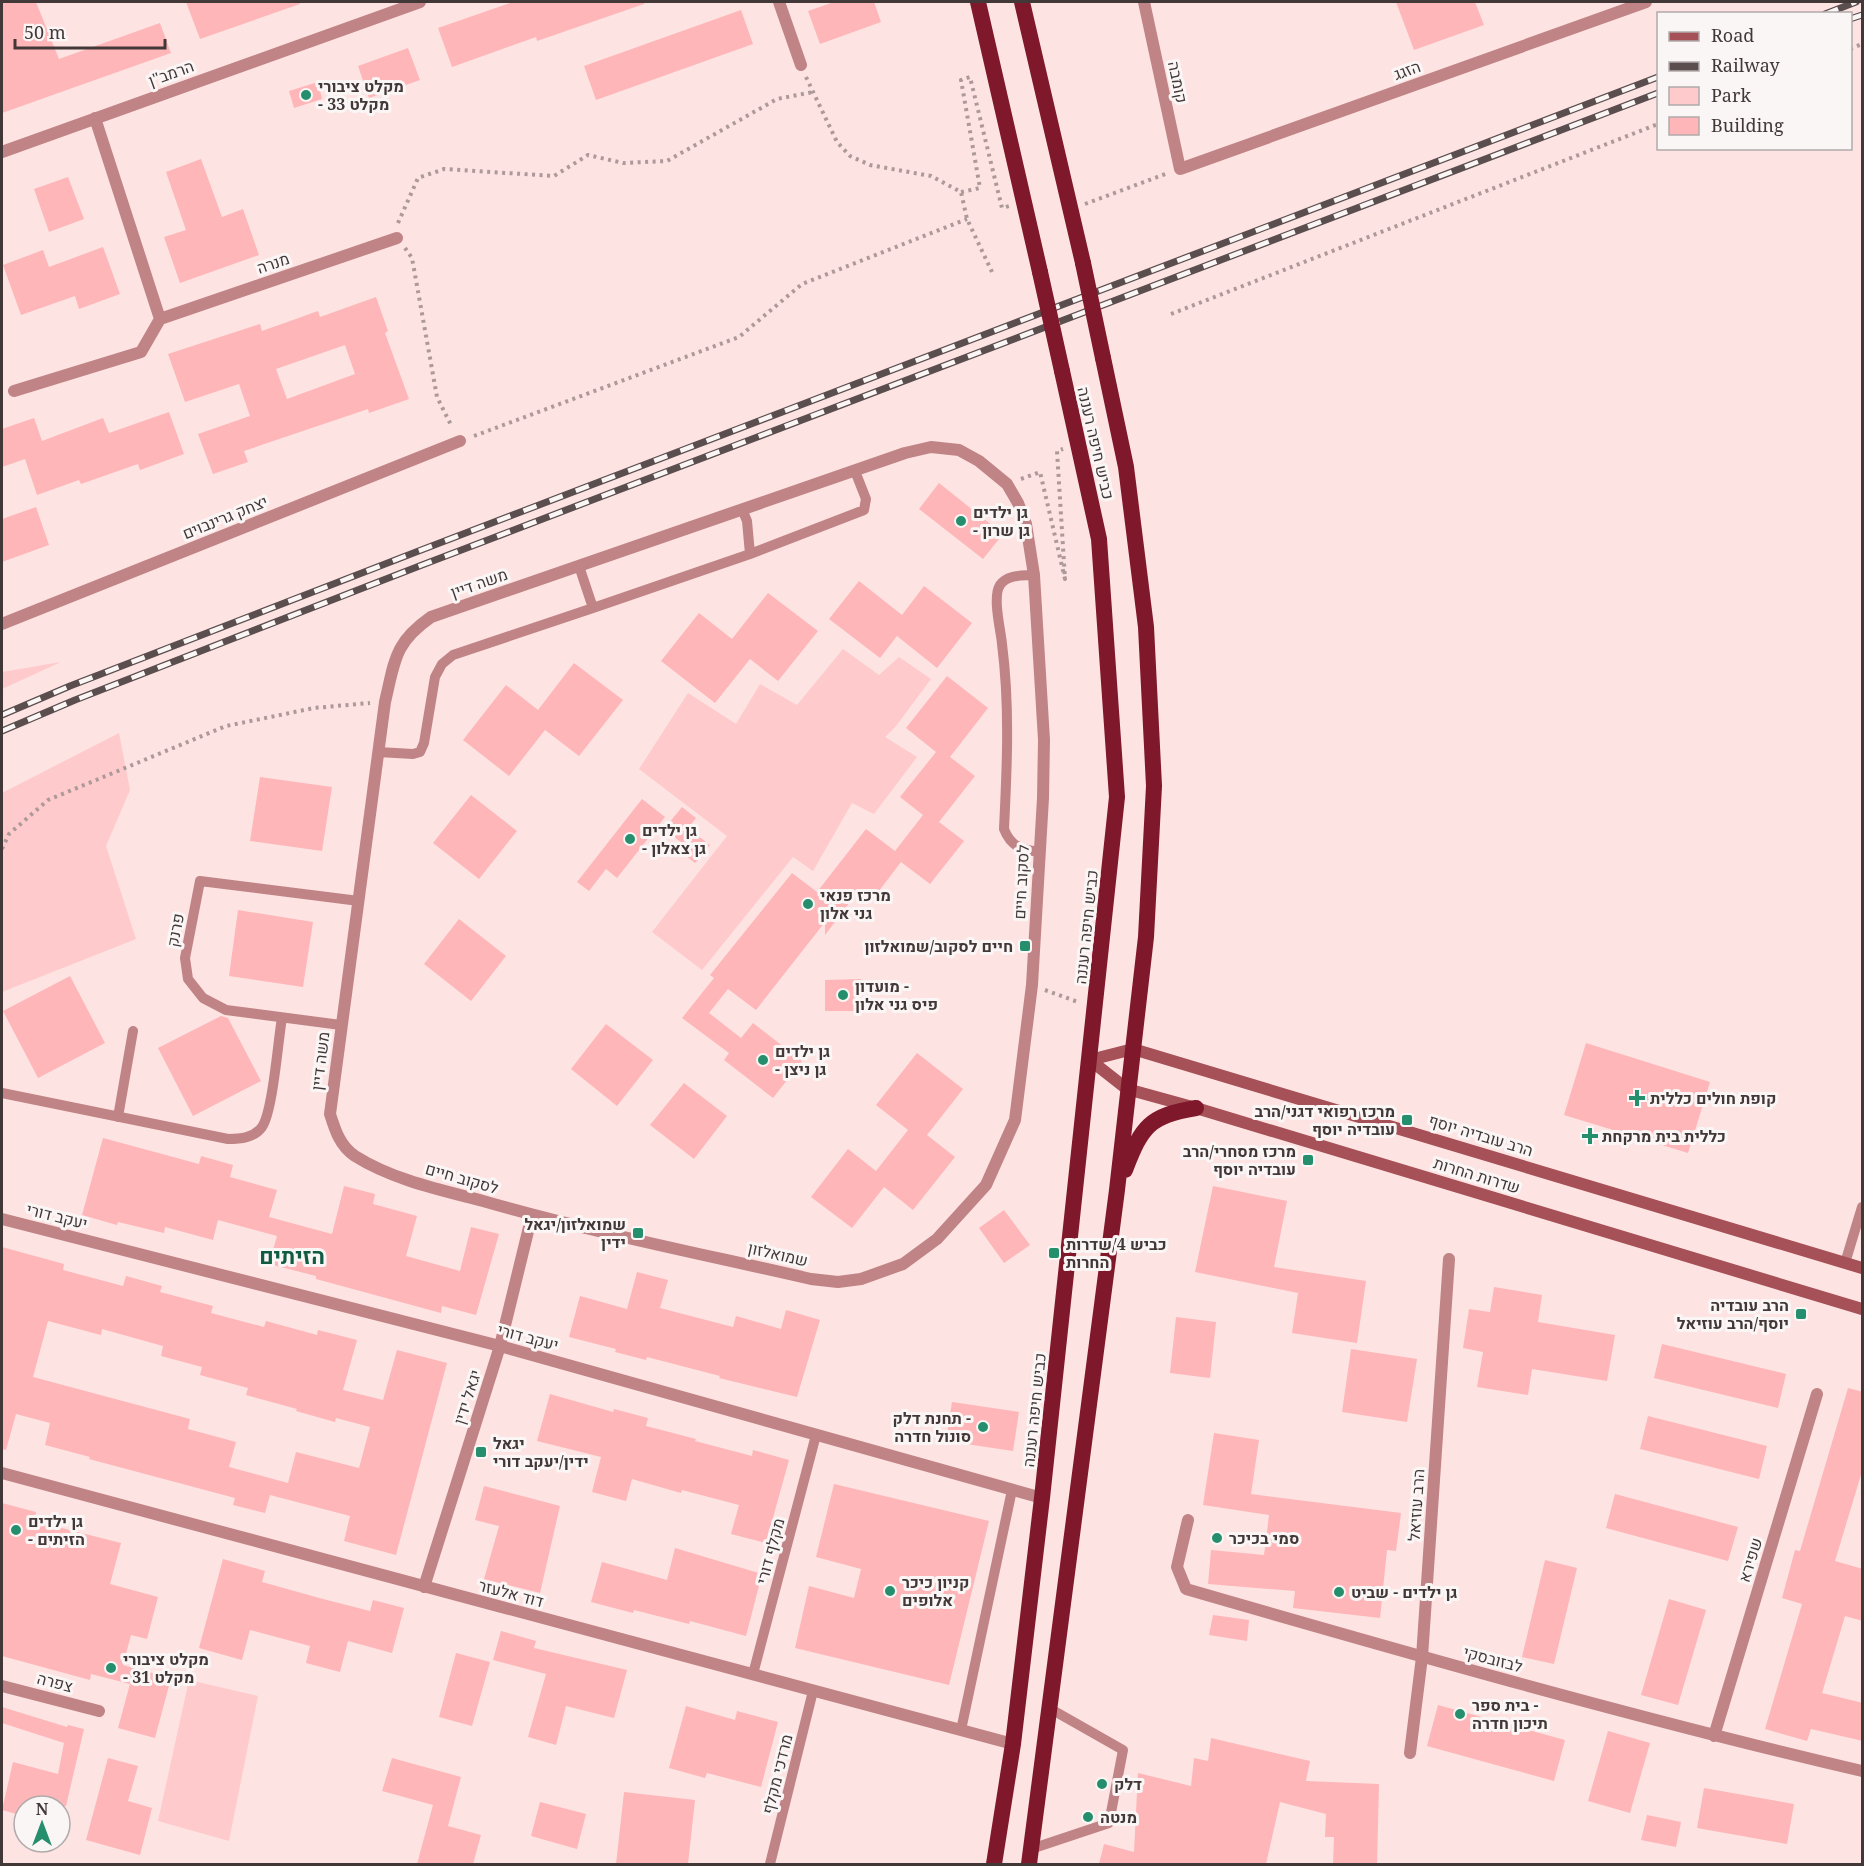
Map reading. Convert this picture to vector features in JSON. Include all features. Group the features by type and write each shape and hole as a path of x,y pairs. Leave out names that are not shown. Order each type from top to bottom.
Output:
{"highway":[{"name":"כביש חיפה רעננה","path":"978,2 1099,539 1118,797 1042,1498 1013,1744 994,1864"},
{"name":"כביש חיפה רעננה","path":"1022,2 1072,209 1126,467 1145,616 1154,786 1146,937 1117,1190 1030,1857"},
{"path":"1117,1190 1137,1139 1150,1123 1170,1112 1196,1108"}],"main road":[{"path":"1090,1060 1133,1049"},
{"name":"הרב עובדיה יוסף","path":"1133,1049 1863,1268"},
{"name":"שדרות החרות","path":"1090,1060 1127,1089 1863,1309"}],"street":[{"name":"הרמב\"ן","path":"2,152 420,2"},
{"path":"779,2 801,65"},
{"name":"קומבה","path":"1144,2 1180,169"},
{"name":"הזגג","path":"1180,169 1646,2"},
{"path":"14,391 141,352 160,319 95,118"},
{"name":"מנרה","path":"160,319 397,238"},
{"name":"יצחק גרינבוים","path":"2,624 460,441"},
{"name":"משה דיין","path":"384,1170 354,1155 337,1136 330,1114 385,702 395,660 401,645 413,630 431,616 931,447 959,450 979,461 1007,484 1026,524 1034,575"},
{"name":"לסקוב חיים","path":"986,1185 1015,1120 1032,985 1044,740 1034,575"},
{"name":"לסקוב חיים","path":"384,1170 422,1184 532,1215"},
{"name":"שמואלזון","path":"532,1215 811,1279 838,1282 861,1279 903,1264 937,1239 986,1185"},
{"name":"יגאל ידין","path":"424,1587 500,1346 532,1215"},
{"name":"יעקב דורי","path":"2,1219 500,1346 1042,1498"},
{"name":"הרב עוזיאל","path":"1410,1753 1422,1657 1449,1259"},
{"name":"שפירא","path":"1714,1736 1817,1394"},
{"name":"דוד אלעזר","path":"2,1473 1013,1744"},
{"name":"לבזובסקי","path":"1188,1520 1177,1567 1186,1588 1422,1657 1714,1736 1863,1771"},
{"name":"צפרה","path":"2,1686 99,1711"}],"lane":[{"path":"378,752 413,754 420,752 435,677 442,664 453,655 750,554 864,510 866,499 855,471"},
{"path":"742,509 747,521 750,554"},
{"path":"579,566 593,608"},
{"path":"1034,575 1010,577 999,586 996,597 1007,707 1004,829 1009,841 1021,849 1040,852"},
{"name":"פרנק","path":"341,1025 226,1010 203,998 188,979 185,958 200,881 359,901"},
{"path":"2,1093 228,1139 246,1139 261,1128 268,1111 282,1018"},
{"path":"118,1117 134,1031"},
{"path":"1845,1263 1863,1207"},
{"name":"מקלף דורי","path":"753,1674 816,1435"},
{"path":"961,1730 1012,1490"},
{"name":"מרדכי מקלף","path":"770,1864 813,1691"},
{"path":"1030,1857 1109,1823 1123,1750 1049,1708"}],"path":[{"path":"801,65 837,142 850,156 870,165 930,176 961,192 980,188 960,80 970,78 1002,208 1024,203"},
{"path":"813,92 777,99 667,161 624,163 588,155 554,176 444,169 418,178 398,223 397,238 412,258 437,398 460,441 739,337 802,284 967,219"},
{"path":"1171,314 1657,125"},
{"path":"1072,209 1180,169"},
{"path":"961,192 967,219 992,272"},
{"path":"1007,484 1040,472 1065,579 1057,451 1078,445"},
{"path":"2,849 9,834 48,800 226,726 314,708 385,702"},
{"path":"1032,985 1095,1008"}],"green space":[{"path":"843,649 879,675 899,657 931,679 885,737 917,757 874,814 852,803 813,871 793,857 702,970 652,932 727,836 639,769 688,693 736,724 760,684 797,705"},
{"path":"61,662 2,689 2,672"},
{"path":"119,733 130,790 106,846 136,939 2,992 2,793"},
{"path":"189,1680 258,1696 229,1841 158,1821"}],"building":[{"path":"2,2 36,2 59,59 160,23 171,53 2,113"},
{"path":"186,2 299,2 300,4 200,39"},
{"path":"513,2 644,2 644,4 537,41 536,37 452,67 438,28"},
{"path":"834,2 874,2 881,22 820,44 808,11"},
{"path":"1396,2 1475,2 1484,25 1414,50"},
{"path":"741,10 753,44 596,100 584,66"},
{"path":"408,48 420,80 369,98 358,66"},
{"name":"מקלט ציבורי - מקלט 33","path":"318,82 322,99 294,108 289,91"},
{"path":"201,159 222,217 243,209 259,255 180,283 164,237 186,230 166,172"},
{"path":"68,177 84,219 49,232 34,189"},
{"path":"103,247 120,294 79,309 75,296 21,315 3,265 43,250 49,267"},
{"path":"376,297 388,331 385,333 409,399 369,413 368,409 244,451 248,462 213,474 198,434 250,416 239,384 185,402 168,354 260,324 262,331 318,311 320,317","holes":["345,345 355,374 287,399 276,369"]},
{"path":"169,412 184,454 140,470 138,464 81,484 79,480 37,495 25,459 2,467 2,429 34,418 42,441 103,418 109,433"},
{"name":"גן ילדים - גן שרון","path":"939,483 1003,534 983,559 919,509"},
{"path":"36,507 49,545 2,562 2,519"},
{"path":"859,581 902,615 924,586 972,623 937,668 897,636 880,658 829,619"},
{"path":"768,593 818,631 778,681 750,659 715,703 661,661 699,613 732,639"},
{"path":"574,663 623,700 579,756 545,730 509,776 463,740 506,685 538,710"},
{"path":"947,676 988,708 950,757 975,776 939,822 964,841 930,884 901,862 872,900 859,890 825,935 825,922 756,1010 728,989 709,1013 741,1038 753,1023 802,1061 773,1098 724,1060 729,1053 682,1018 714,978 710,975 792,873 817,892 866,829 895,851 923,815 900,797 936,752 906,728"},
{"path":"260,777 332,787 322,851 250,841"},
{"path":"471,795 517,831 479,879 433,843"},
{"name":"גן ילדים - גן צאלון","path":"642,799 665,817 617,878 606,869 589,891 577,882"},
{"path":"682,807 696,818 688,828 710,845 695,863 681,852 686,846 664,829"},
{"path":"238,910 313,922 303,987 229,976"},
{"path":"459,919 506,956 471,1001 424,964"},
{"path":"70,976 105,1043 38,1078 3,1011"},
{"name":"מועדון - פיס גני אלון","path":"861,979 861,1011 825,1011 825,980"},
{"path":"221,1016 228,1018 261,1081 193,1116 158,1048"},
{"path":"606,1024 653,1060 617,1106 571,1069"},
{"name":"קופת חולים כללית","path":"1586,1043 1710,1082 1688,1153 1564,1115"},
{"path":"917,1053 963,1089 927,1135 955,1157 913,1210 884,1187 852,1228 811,1197 848,1149 876,1171 908,1130 876,1105"},
{"path":"684,1083 727,1116 694,1159 650,1125"},
{"path":"103,1138 199,1164 201,1156 233,1165 230,1177 277,1190 269,1217 332,1234 344,1186 375,1194 373,1204 417,1216 406,1256 460,1271 471,1227 499,1234 476,1315 442,1306 441,1313 269,1264 277,1236 218,1220 213,1240 165,1227 164,1233 118,1222 117,1225 82,1215"},
{"path":"1213,1186 1287,1201 1274,1267 1366,1281 1357,1343 1292,1333 1298,1293 1195,1272"},
{"path":"1004,1210 1030,1245 1004,1263 979,1228"},
{"path":"2,1247 64,1264 63,1270 123,1286 126,1276 162,1286 160,1292 213,1306 211,1313 264,1327 266,1321 317,1335 318,1330 357,1340 343,1390 383,1400 397,1350 447,1363 396,1555 344,1541 350,1516 270,1495 265,1513 233,1505 235,1498 45,1445 50,1423 16,1414 6,1450 2,1449","holes":["48,1321 101,1335 102,1329 163,1346 161,1356 202,1367 200,1375 248,1388 246,1395 335,1422 336,1418 370,1427 359,1468 296,1452 288,1483 229,1467 236,1442 188,1429 190,1419 33,1377"]},
{"path":"637,1272 668,1280 660,1308 733,1327 736,1316 781,1329 786,1310 820,1320 797,1397 647,1357 646,1360 615,1352 616,1349 569,1337 580,1296 627,1309"},
{"path":"1494,1287 1542,1295 1538,1322 1615,1335 1607,1381 1532,1369 1528,1395 1477,1387 1483,1352 1463,1348 1469,1309 1490,1312"},
{"path":"1176,1317 1216,1322 1210,1378 1170,1373"},
{"path":"1662,1344 1786,1374 1778,1408 1654,1378"},
{"path":"1351,1349 1417,1359 1407,1422 1342,1412"},
{"path":"1848,1388 1863,1392 1863,1468 1835,1561 1863,1569 1863,1621 1845,1616 1822,1693 1863,1703 1863,1741 1811,1729 1807,1741 1765,1729 1802,1604 1782,1598 1795,1550 1800,1551"},
{"path":"550,1394 613,1412 614,1409 648,1418 646,1426 696,1439 695,1441 752,1456 753,1450 789,1460 766,1543 731,1534 739,1505 682,1490 681,1493 632,1479 626,1501 592,1492 601,1457 537,1441"},
{"name":"תחנת דלק - סונול חדרה","path":"952,1402 1019,1412 1013,1451 946,1441"},
{"path":"1648,1416 1767,1446 1759,1479 1640,1449"},
{"path":"1214,1433 1259,1440 1251,1494 1401,1513 1396,1551 1387,1550 1380,1618 1293,1608 1295,1591 1208,1584 1211,1550 1264,1555 1269,1515 1203,1505"},
{"name":"קניון כיכר אלופים","path":"834,1484 989,1521 949,1685 795,1648 809,1586 854,1598 861,1569 816,1557"},
{"path":"484,1486 560,1506 540,1593 484,1579 499,1526 475,1520"},
{"path":"1615,1494 1738,1527 1728,1561 1606,1528"},
{"path":"2,1503 36,1512 34,1521 121,1543 110,1584 158,1597 147,1639 131,1635 123,1665 171,1678 155,1738 118,1728 130,1684 91,1674 90,1680 2,1656"},
{"path":"675,1548 762,1574 746,1636 690,1621 689,1624 591,1602 602,1562 667,1580"},
{"path":"223,1559 265,1571 262,1582 323,1599 370,1611 373,1600 404,1608 392,1653 348,1641 340,1672 306,1663 310,1646 250,1630 242,1660 199,1648"},
{"path":"1545,1560 1577,1568 1554,1664 1522,1657"},
{"path":"1669,1599 1706,1610 1678,1705 1641,1695"},
{"path":"1213,1615 1249,1620 1247,1641 1209,1635"},
{"path":"501,1631 536,1641 534,1648 627,1670 614,1718 566,1706 556,1745 528,1737 546,1674 493,1660"},
{"path":"456,1653 490,1662 472,1726 439,1717"},
{"path":"1438,1705 1565,1740 1554,1781 1427,1746"},
{"path":"686,1706 735,1720 737,1711 778,1722 761,1787 707,1773 705,1778 669,1768"},
{"path":"2,1707 67,1727 68,1725 84,1729 69,1794 12,1794 12,1813 2,1810 13,1762 58,1774 64,1743 2,1723"},
{"path":"1608,1731 1650,1743 1630,1813 1588,1801"},
{"path":"1211,1738 1310,1761 1306,1781 1379,1784 1377,1864 1333,1864 1334,1837 1325,1837 1326,1814 1280,1802 1266,1864 1099,1864 1104,1844 1134,1852 1138,1773 1191,1786 1194,1758 1208,1761"},
{"path":"108,1758 138,1766 128,1801 152,1808 140,1855 86,1840"},
{"path":"392,1758 461,1777 448,1826 481,1835 473,1864 417,1864 433,1805 382,1791"},
{"path":"1704,1788 1794,1804 1787,1844 1697,1828"},
{"path":"624,1792 695,1800 688,1864 616,1864"},
{"path":"540,1802 586,1814 577,1849 531,1836"},
{"path":"1647,1815 1681,1822 1676,1847 1641,1840"}],"railway":[{"path":"1830,12 1856,2"},
{"path":"1852,18 1862,15"},
{"path":"2,715 70,686 416,552 1657,77"},
{"path":"2,731 75,700 422,565 1657,93"}],"place":[{"name":"מקלט ציבורי - מקלט 33","path":"306,95"},
{"name":"גן ילדים - גן שרון","path":"961,521"},
{"name":"גן ילדים - גן צאלון","path":"630,839"},
{"name":"מרכז פנאי גני אלון","path":"808,904"},
{"name":"חיים לסקוב/שמואלזון","path":"1025,946"},
{"name":"מועדון - פיס גני אלון","path":"843,995"},
{"name":"גן ילדים - גן ניצן","path":"763,1060"},
{"name":"קופת חולים כללית","path":"1637,1098"},
{"name":"מרכז רפואי דגני/הרב עובדיה יוסף","path":"1407,1120"},
{"name":"כללית בית מרקחת","path":"1590,1136"},
{"name":"מרכז מסחרי/הרב עובדיה יוסף","path":"1308,1160"},
{"name":"שמואלזון/יגאל ידין","path":"638,1233"},
{"name":"כביש 4/שדרות החרות","path":"1054,1253"},
{"name":"הרב עובדיה יוסף/הרב עוזיאל","path":"1801,1314"},
{"name":"תחנת דלק - סונול חדרה","path":"983,1427"},
{"name":"יגאל ידין/יעקב דורי","path":"481,1452"},
{"name":"גן ילדים - הזיתים","path":"16,1530"},
{"name":"סמי בכיכר","path":"1217,1538"},
{"name":"קניון כיכר אלופים","path":"890,1591"},
{"name":"גן ילדים - שביט","path":"1339,1592"},
{"name":"מקלט ציבורי - מקלט 31","path":"111,1668"},
{"name":"בית ספר - תיכון חדרה","path":"1460,1714"},
{"name":"דלק","path":"1102,1784"},
{"name":"מנטה","path":"1088,1817"}],"district":[{"name":"הזיתים","path":"292,1255"}]}
